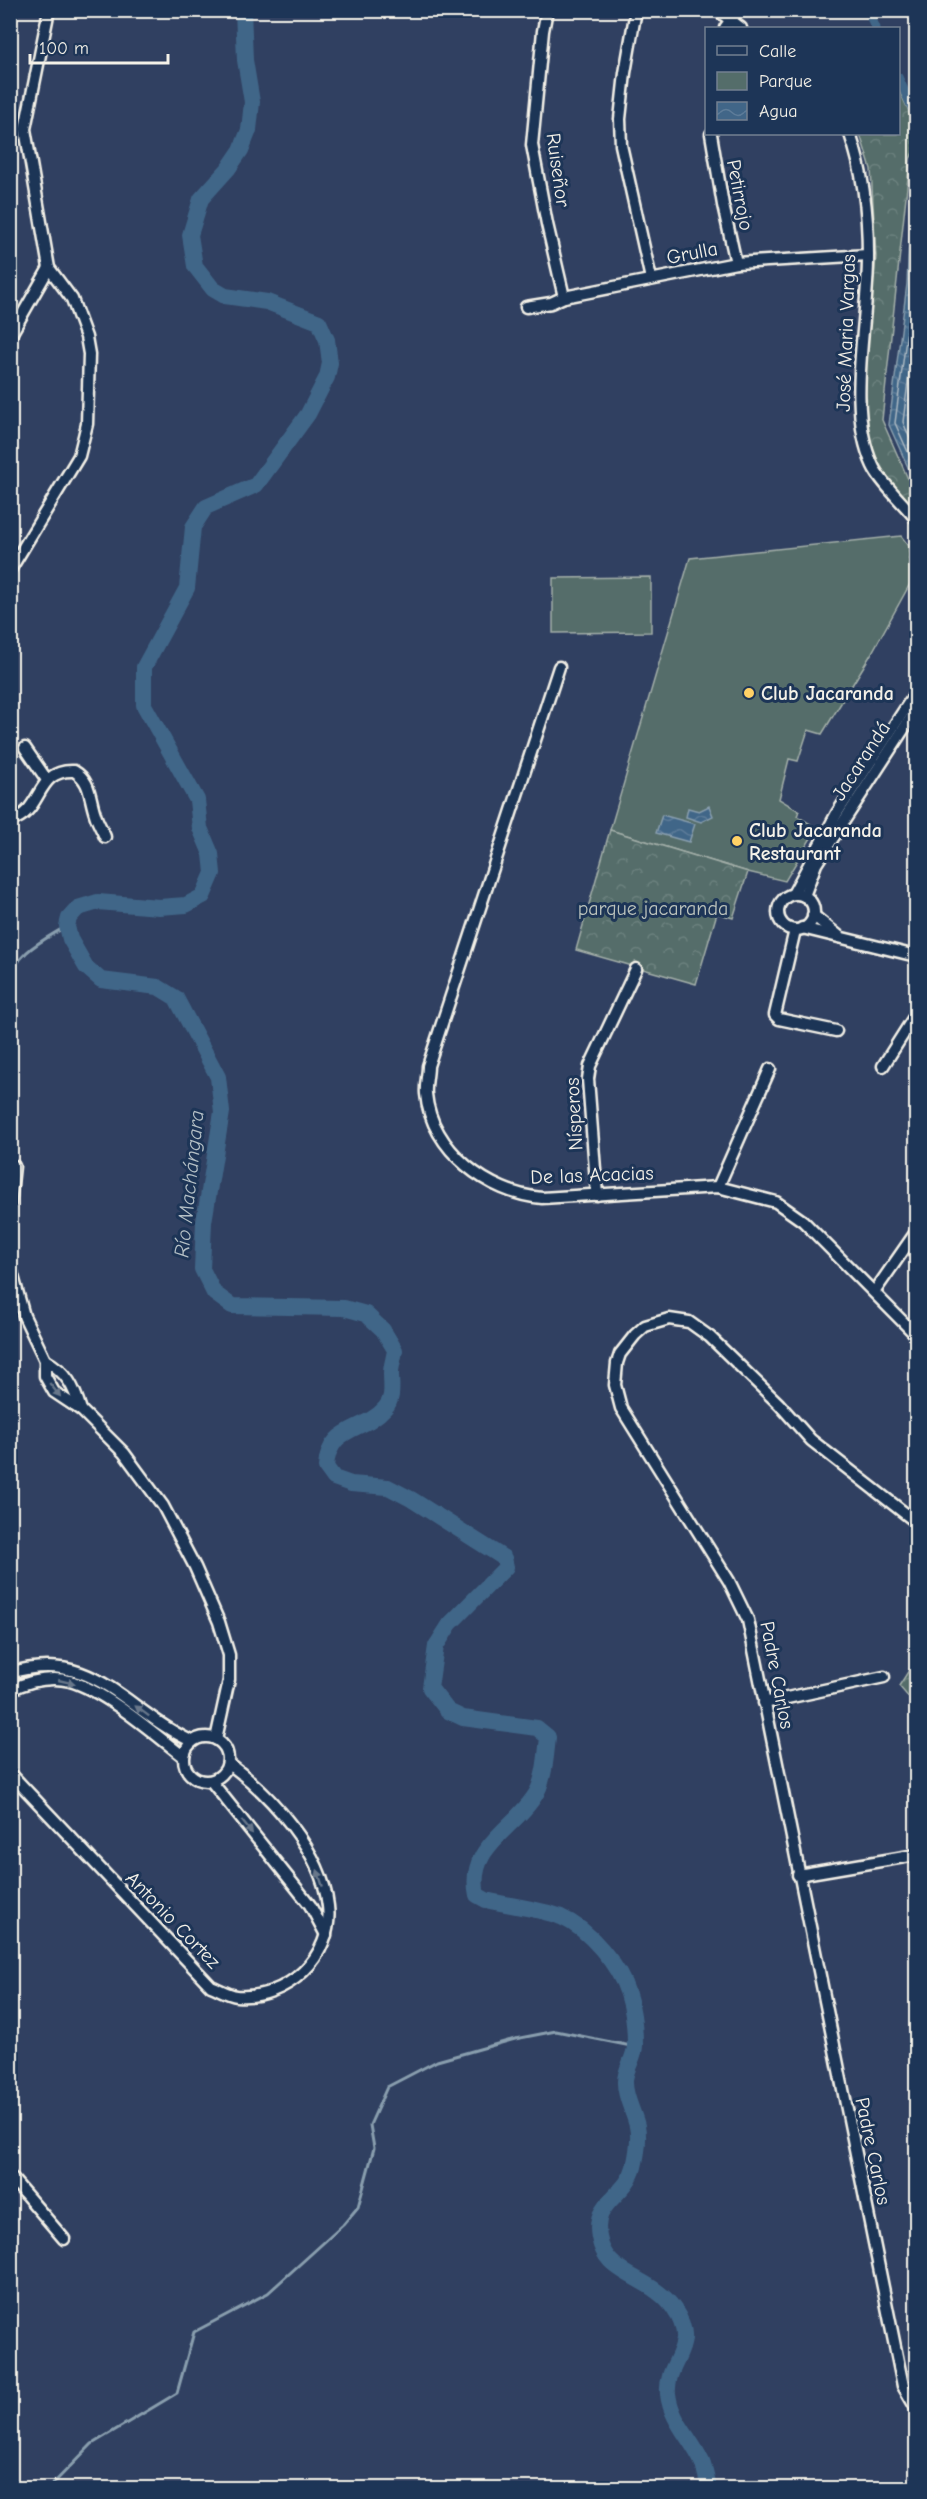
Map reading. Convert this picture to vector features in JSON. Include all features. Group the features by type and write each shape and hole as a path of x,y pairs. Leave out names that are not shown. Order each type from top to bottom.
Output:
{"street":[{"path":"10,570 79,456 87,424 89,354 86,337 72,299 49,268 25,129 50,10"},
{"name":"Ruiseñor","path":"547,10 532,145 564,297"},
{"path":"636,10 624,84 620,120 621,145 651,279"},
{"path":"717,10 728,24 738,10"},
{"name":"Petirrojo","path":"711,135 736,263"},
{"name":"José Maria Vargas","path":"850,135 860,171 868,255 859,412 864,440 873,468 916,519"},
{"name":"Grulla","path":"526,308 551,303 564,297 736,263 868,255"},
{"path":"10,336 49,268"},
{"name":"De las Acacias","path":"559,667 428,1066 426,1095 435,1126 451,1153 484,1179 524,1196 597,1195 718,1187 776,1202 790,1210 875,1291 916,1335"},
{"name":"Jacarandá","path":"900,727 916,692"},
{"name":"Jacarandá","path":"798,895 837,813 900,727 916,710"},
{"path":"25,748 47,780"},
{"path":"10,820 27,814 53,774 74,771 83,777 88,785 95,815 105,837"},
{"path":"836,1031 779,1019 775,1015 799,929 811,921 813,915 812,904 798,895 785,897 778,910 783,924 799,929 916,956"},
{"path":"813,915 843,939"},
{"name":"Nísperos","path":"597,1195 588,1079 590,1066 636,969"},
{"path":"884,1066 916,1014"},
{"path":"718,1187 770,1069"},
{"path":"10,1204 14,1166"},
{"path":"875,1291 916,1232"},
{"path":"10,1265 24,1316 45,1360 45,1376 54,1392 81,1410 124,1453 163,1506 195,1567 219,1622 229,1655 229,1680 216,1739"},
{"name":"Padre Carlos","path":"916,1522 812,1440 770,1395 710,1337 689,1322 669,1318 645,1326 634,1335 620,1354 615,1385 621,1408 743,1605 748,1620 903,2386 916,2408"},
{"path":"45,1360 64,1372 74,1386 81,1410"},
{"path":"10,1673 40,1666 60,1666 83,1672 103,1682 162,1725 191,1741"},
{"path":"764,1703 884,1677"},
{"path":"10,1689 28,1682 52,1679 70,1682 96,1693 147,1728 183,1756 188,1773 194,1778 211,1781 219,1778 228,1763 226,1749 216,1739 199,1737 191,1741 183,1756"},
{"path":"228,1763 260,1788 307,1846 319,1872 328,1906 326,1935"},
{"name":"Antonio Cortez","path":"10,1773 211,1986 235,1996 264,1994 293,1982 316,1959 326,1935"},
{"path":"211,1781 310,1905 326,1935"},
{"path":"798,1875 916,1856"},
{"path":"10,2176 64,2239"}],"green space":[{"path":"900,92 914,124 916,140 910,159 882,420 916,497 916,520 875,462 861,409 876,257 871,169 860,135 900,135"},
{"name":"Club Jacaranda","path":"901,536 909,546 911,582 870,656 822,734 808,730 798,761 789,759 779,799 799,811 797,816 817,828 785,881 610,830 690,558"},
{"path":"651,577 651,632 553,633 553,578"},
{"name":"parque jacaranda","path":"610,830 748,872 733,918 717,913 696,984 576,950"},
{"path":"916,1659 916,1706 899,1686"}],"water":[{"path":"916,162 916,485 889,425 907,284 912,179"},
{"path":"709,806 713,816 701,822 686,817 688,808 699,811"},
{"path":"662,815 695,824 689,842 656,833"}],"waterway":[{"name":"Río Machángara","path":"243,10 245,60 252,102 249,130 241,150 228,169 201,199 190,235 195,266 213,289 225,296 267,302 319,322 327,340 330,363 327,377 308,414 256,485 206,507 193,527 187,588 144,667 144,705 197,800 200,828 211,854 213,873 203,896 186,905 159,907 98,902 78,908 69,918 67,926 70,939 86,967 101,980 158,987 176,998 218,1077 222,1112 204,1222 202,1269 214,1293 232,1306 344,1308 366,1314 383,1330 395,1350 391,1370 391,1396 388,1404 376,1416 340,1436 328,1453 326,1467 334,1478 351,1484 388,1487 504,1558 506,1567 450,1624 436,1646 430,1688 448,1711 463,1718 537,1728 548,1737 540,1786 528,1805 495,1839 479,1863 476,1878 477,1895 486,1900 552,1914 572,1923 602,1949 624,1983 631,2006 635,2038 635,2049 625,2078 625,2089 637,2126 638,2146 630,2178 603,2209 598,2230 606,2256 623,2271 656,2290 674,2309 681,2322 684,2334 683,2344 671,2372 668,2394 673,2413 702,2462 709,2488"},
{"path":"867,10 876,27"},
{"path":"900,81 916,116"},
{"path":"10,981 13,970 27,952 74,921"},
{"path":"10,1014 13,1044 10,1048"},
{"path":"49,2488 92,2444 177,2393 194,2332 268,2293 343,2225 358,2207 374,2148 370,2125 387,2087 437,2061 515,2039 556,2031 636,2047"}],"place":[{"name":"Club Jacaranda","path":"749,693"},
{"name":"Club Jacaranda Restaurant","path":"737,841"}]}
